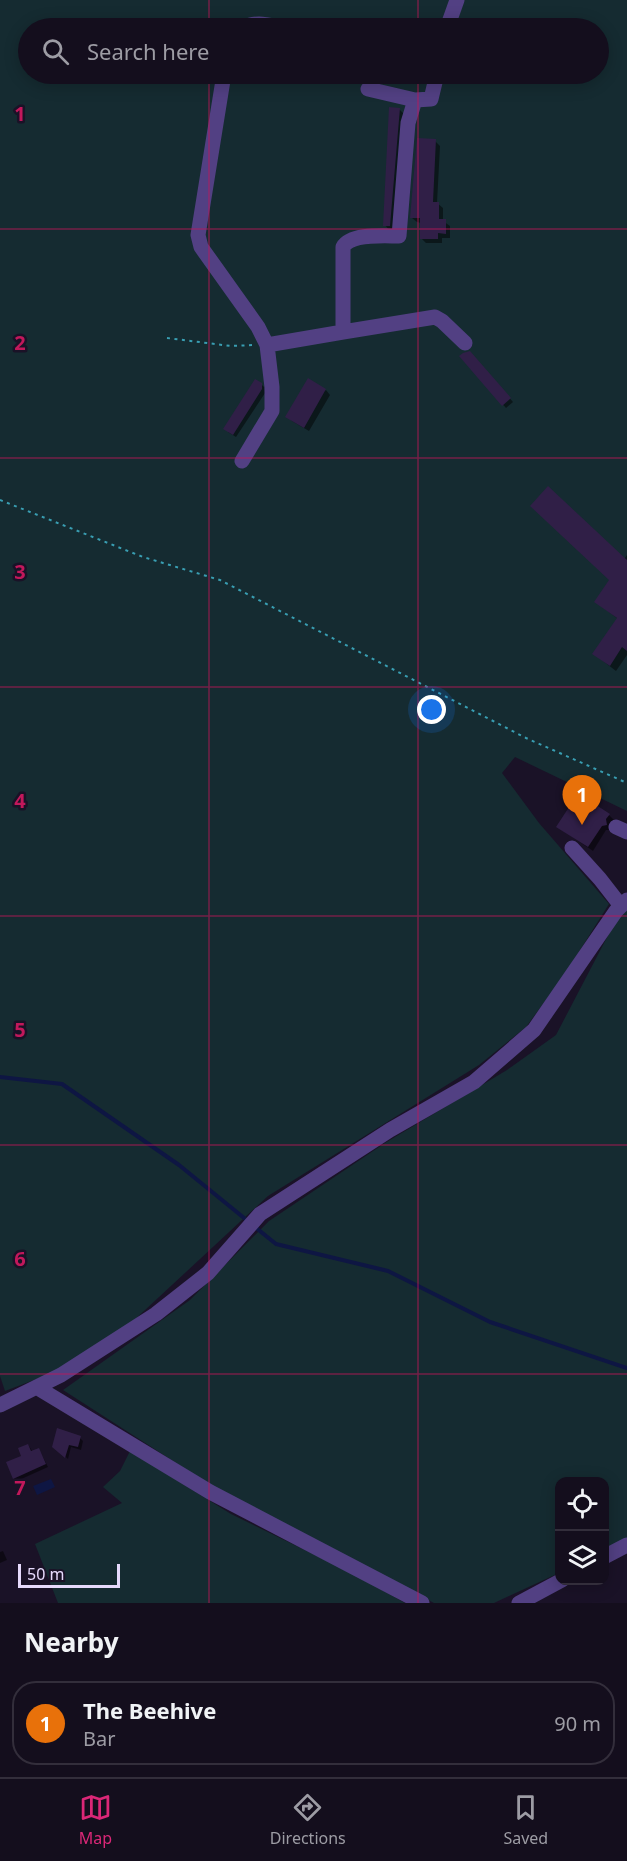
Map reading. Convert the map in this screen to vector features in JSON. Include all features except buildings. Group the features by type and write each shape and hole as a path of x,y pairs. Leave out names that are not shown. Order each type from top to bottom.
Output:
{"street":[{"path":"451,18 457,0"},
{"path":"222,84 198,236 201,247 258,327 267,345 272,387 272,411 242,461"},
{"path":"368,89 415,100 431,99 435,84"},
{"path":"343,332 343,247 353,238 399,236 408,123 415,100"},
{"path":"267,345 435,317 465,343"},
{"path":"0,1405 61,1375 156,1314 208,1273 260,1214 390,1130 474,1082 534,1030 624,903 573,848"},
{"path":"38,1388 210,1492 422,1603"},
{"path":"609,1554 627,1545"},
{"path":"519,1603 555,1584"}],"path":[{"path":"167,338 231,346 267,345"},
{"path":"0,500 143,557 220,580 526,738 627,783"}],"green space":[{"path":"0,0 627,0 627,811 515,757 502,773 539,823 609,904 565,974 526,1027 479,1065 268,1196 131,1323 50,1374 5,1391 0,1376"},
{"path":"627,909 627,1538 609,1548 609,1477 555,1477 555,1575 494,1603 434,1603 218,1490 63,1390 190,1300 269,1221 385,1143 507,1070 556,1035 615,922"},
{"path":"130,1451 231,1514 352,1573 405,1603 58,1603 35,1544 122,1503 103,1487 120,1471"}],"shaded area":[{"path":"51,1479 55,1487 37,1495 33,1486"}],"waterway":[{"path":"0,1077 62,1084 179,1165 249,1222"},
{"path":"255,1227 276,1244 388,1271 490,1322 627,1368"}],"place":[{"name":"The Beehive","path":"582,825"}]}
